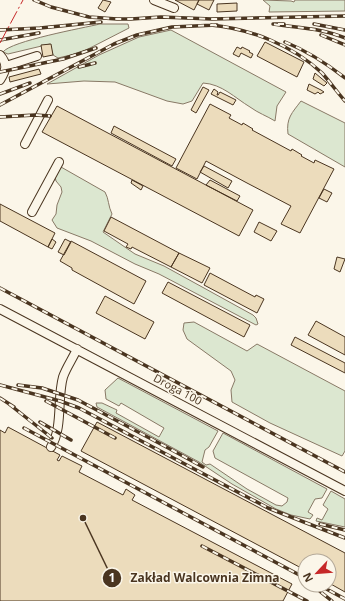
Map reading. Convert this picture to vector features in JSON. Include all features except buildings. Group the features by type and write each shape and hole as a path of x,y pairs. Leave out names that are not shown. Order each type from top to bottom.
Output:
{"lane":[{"path":"154,0 174,8"},
{"path":"0,55 6,66 5,72 0,80"},
{"path":"6,66 37,56"},
{"path":"25,144 48,100"},
{"path":"32,212 59,162"},
{"name":"Droga 100","path":"0,308 345,491"},
{"path":"51,447 56,432 63,376 77,349"}],"green space":[{"path":"263,0 294,2 295,0 345,0 345,11 269,12 270,6"},
{"path":"100,24 128,24 129,28 79,53 58,58 53,55 50,44 8,54 3,52 9,48 33,39"},
{"path":"171,30 286,92 277,106 275,121 253,109 228,92 210,84 203,83 192,101 183,104 167,101 115,82 84,81 47,84 99,55 139,37"},
{"path":"301,101 345,123 345,167 288,134 288,124 292,112"},
{"path":"61,167 105,192 112,214 103,232 135,254 164,266 253,315 258,324 256,325 159,274 135,264 91,241 57,228 52,220 56,214 57,205 62,192 61,187 56,181 55,177"},
{"path":"194,322 247,351 257,344 345,391 345,451 342,456 270,423 232,402 231,390 235,380 231,371 187,339 183,330 184,323"},
{"path":"118,378 218,431 209,447 205,450 202,462 206,465 210,464 247,489 276,505 282,506 287,502 288,498 215,458 213,451 223,433 327,489 322,498 315,499 308,512 313,515 310,519 291,515 276,509 232,484 199,462 97,407 96,403 102,403 117,410 116,413 159,437 164,428 121,403 119,406 106,399 105,390"},
{"path":"331,491 345,499 345,527 316,521 317,518 322,520 328,509 323,505"}],"railway":[{"path":"34,0 51,7 89,17 117,19 161,17 212,19 345,16"},
{"path":"0,30 101,22"},
{"path":"284,24 273,24 318,30 345,38"},
{"path":"314,24 345,30"},
{"path":"211,25 241,30 270,40 298,54 322,73 345,101"},
{"path":"0,105 114,44 137,35 172,27 217,25"},
{"path":"0,40 39,33"},
{"path":"321,35 345,45"},
{"path":"285,42 301,49 331,67 345,78"},
{"path":"0,72 63,59 96,48"},
{"path":"79,67 95,63"},
{"path":"0,94 30,83"},
{"path":"0,117 35,115 50,116"},
{"path":"0,288 345,472"},
{"path":"0,385 60,401 79,408 268,508 345,538"},
{"path":"18,385 42,388 78,400 203,467"},
{"path":"0,398 14,407"},
{"path":"46,401 115,438"},
{"path":"9,404 52,438"},
{"path":"40,422 71,440"},
{"path":"24,428 297,574"},
{"path":"320,524 345,530"},
{"path":"202,546 307,601"},
{"path":"322,593 332,601"},
{"path":"334,593 345,599"}],"power":[{"path":"0,43 23,0"}],"place":[{"name":"Zakład Walcownia Zimna","path":"83,518"}]}
